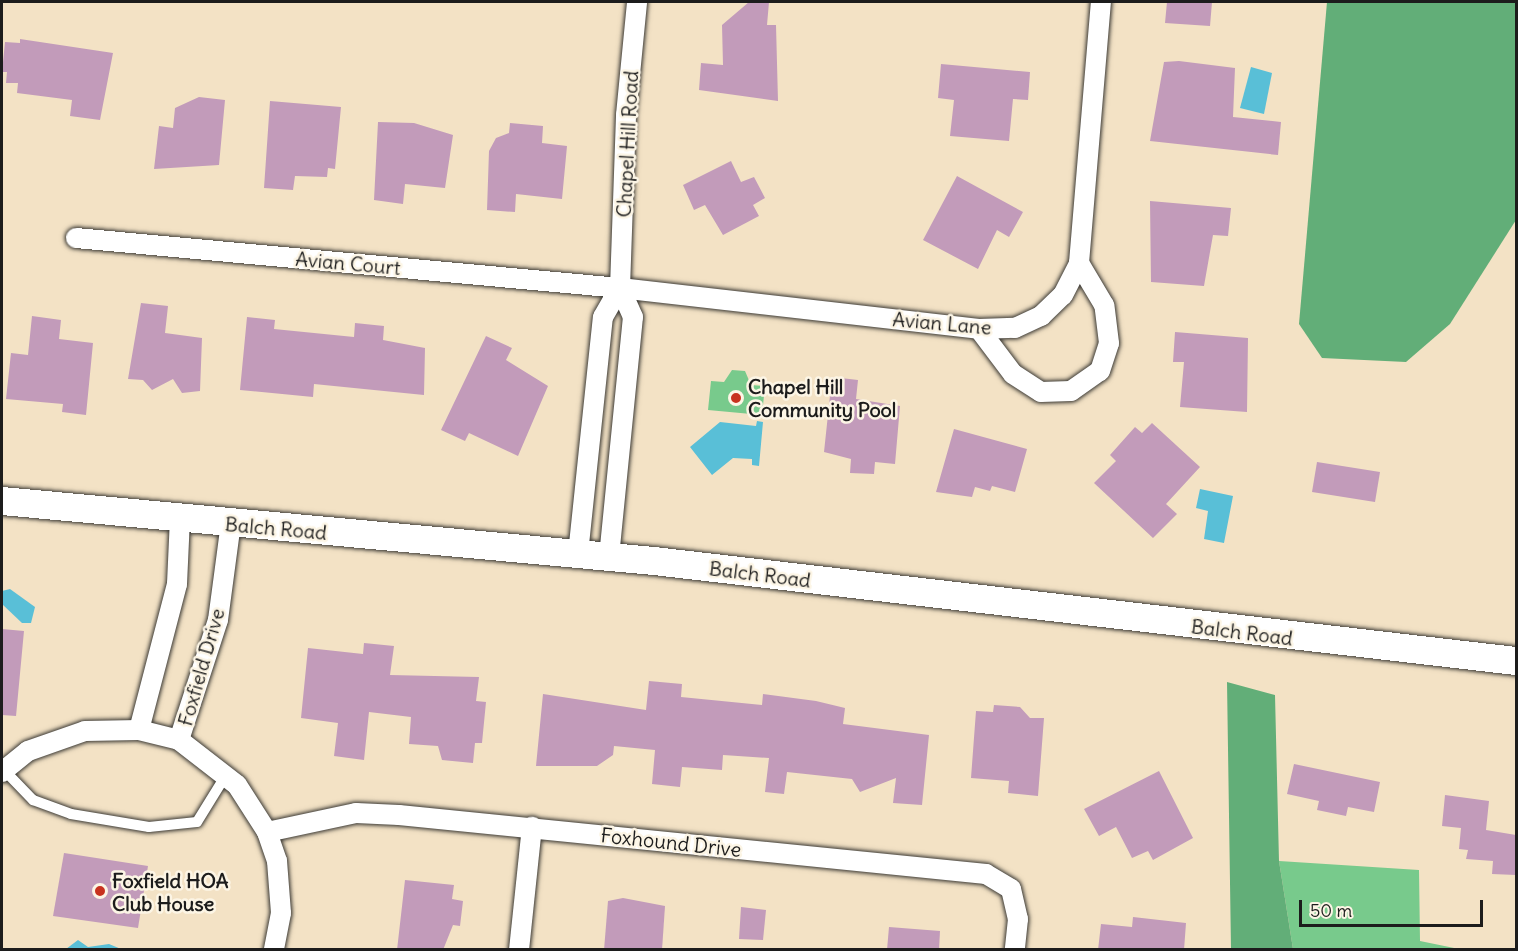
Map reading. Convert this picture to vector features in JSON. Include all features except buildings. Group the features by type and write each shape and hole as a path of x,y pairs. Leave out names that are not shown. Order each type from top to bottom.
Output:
{"street":[{"name":"Chapel Hill Road","path":"609,557 633,317 620,288 626,115 637,2"},
{"name":"Avian Lane","path":"620,288 979,329 1015,328 1041,316 1063,296 1079,263 1101,2"},
{"name":"Avian Court","path":"76,237 620,288"},
{"path":"979,329 1013,374 1041,392 1071,391 1100,371 1109,343 1104,305 1079,263"},
{"name":"Chapel Hill Road","path":"578,555 603,317 620,288"},
{"name":"Balch Road","path":"2,501 609,557 1516,661"},
{"path":"139,730 177,584 180,519"},
{"name":"Foxfield Drive","path":"179,740 218,620 231,523"},
{"path":"3,771 53,739 85,731 139,730 179,740 226,775 267,832 277,861 281,913 274,950"},
{"name":"Foxhound Drive","path":"267,832 356,813 532,827 986,874 1011,889 1018,919 1015,950"},
{"path":"519,950 532,827"}],"lane":[{"path":"3,771 33,800 71,814 149,826 197,822 226,775"}],"green space":[{"path":"1327,2 1516,2 1516,220 1450,324 1406,362 1322,358 1299,324"},
{"name":"Chapel Hill Community Pool","path":"732,370 745,371 751,385 765,386 762,415 708,410 711,381 724,382"},
{"path":"1227,682 1275,695 1279,861 1293,949 1231,949"},
{"path":"1279,861 1419,870 1420,941 1459,949 1293,949"}],"water":[{"path":"1251,67 1272,73 1264,114 1240,108"},
{"path":"757,421 763,422 759,466 752,465 752,459 733,458 712,475 690,447 720,422 756,426"},
{"path":"1200,489 1233,496 1224,543 1204,539 1208,511 1196,508"},
{"path":"10,589 35,607 31,623 22,623 2,604 2,591"},
{"path":"78,940 88,947 109,944 121,949 66,949"}],"place":[{"name":"Chapel Hill Community Pool","path":"736,398"},
{"name":"Foxfield HOA Club House","path":"100,891"}]}
